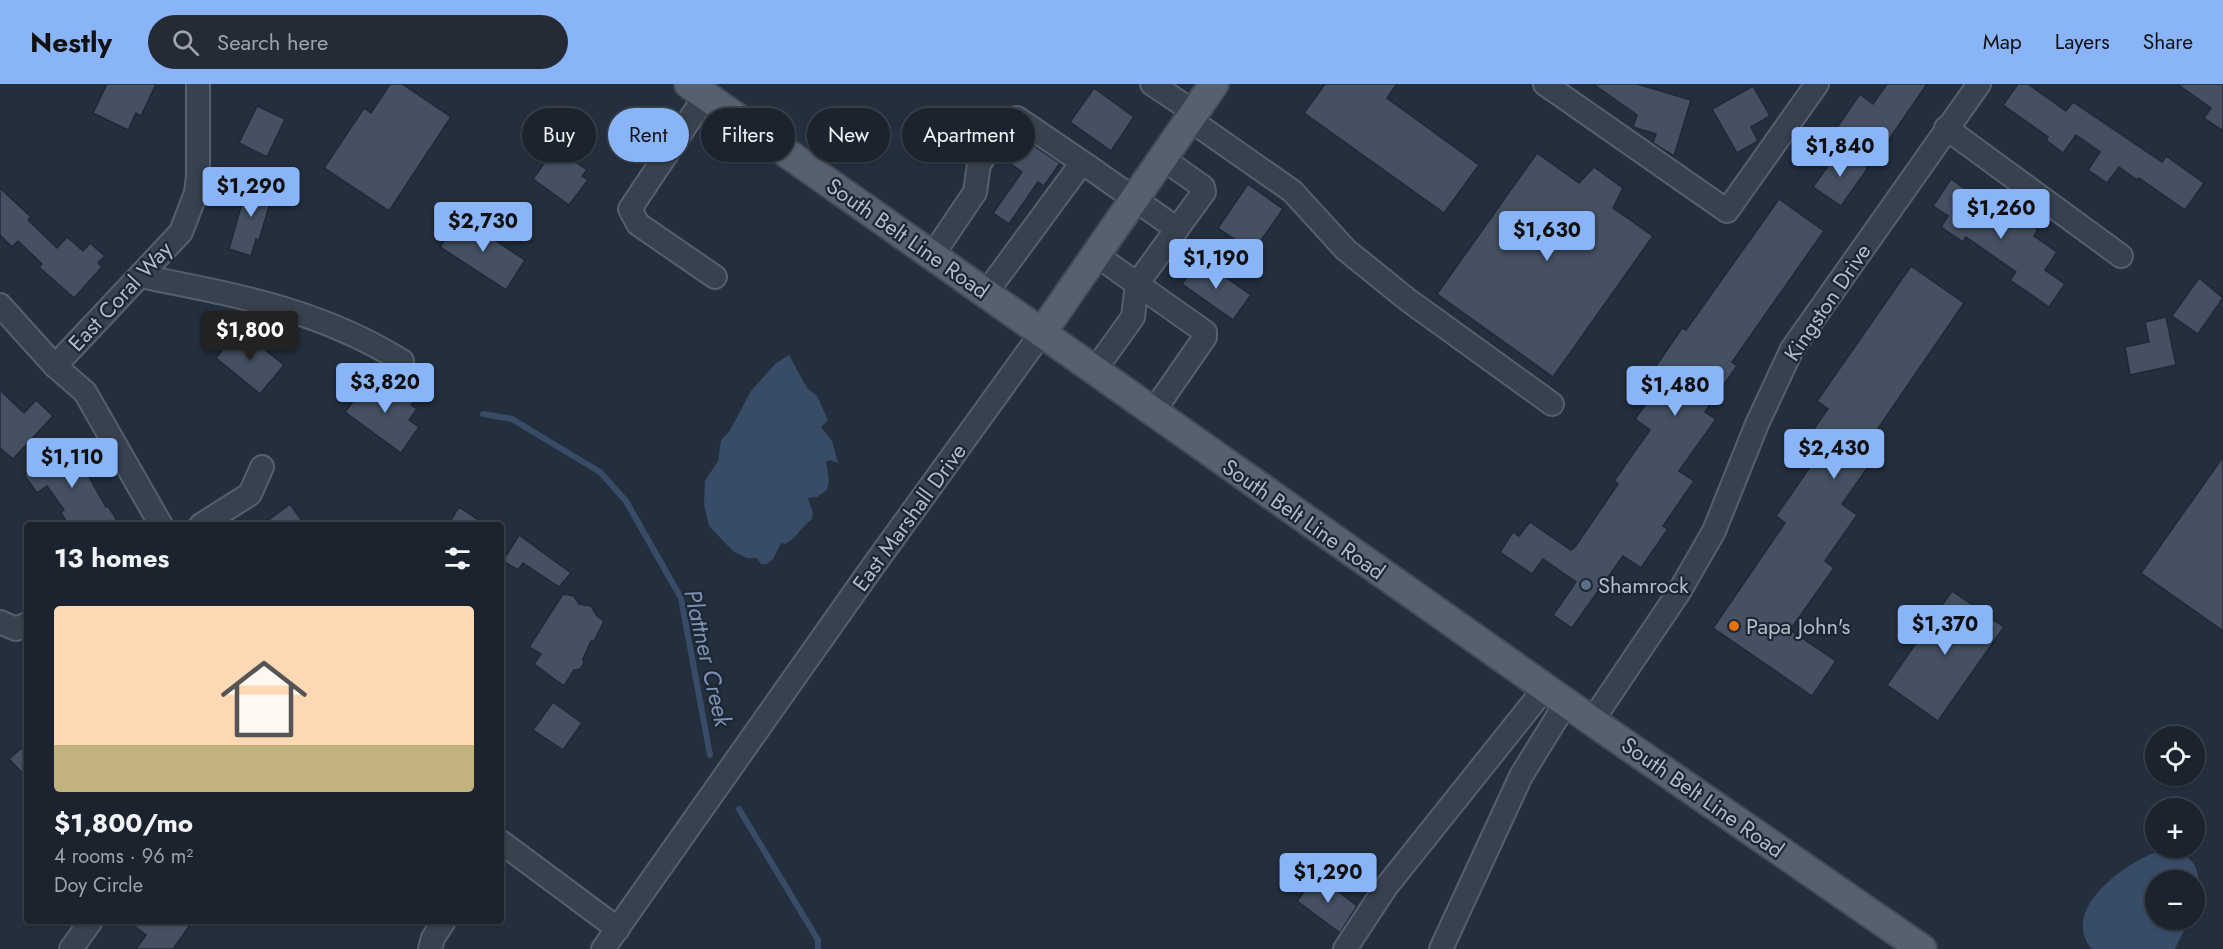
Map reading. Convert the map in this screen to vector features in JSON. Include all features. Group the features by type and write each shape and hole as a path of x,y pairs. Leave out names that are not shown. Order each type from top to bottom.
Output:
{"main road":[{"name":"East Marshall Drive","path":"1043,331 1214,84"},
{"name":"South Belt Line Road","path":"697,90 932,256 1043,331 1153,412 1592,721 1922,949"}],"street":[{"name":"East Coral Way","path":"55,366 181,232 196,193 198,176 198,84"},
{"path":"1152,84 1292,191 1346,250 1408,300 1552,404"},
{"path":"1545,84 1727,211 1817,84"},
{"name":"Kingston Drive","path":"1592,721 1679,592 1714,531 1757,424 1792,349 1979,84"},
{"path":"697,90 630,209 639,224 715,277"},
{"path":"932,256 975,192 979,164 1008,122 1017,118 1177,229"},
{"path":"1946,128 2121,256"},
{"path":"1095,370 1133,317 1137,284 1204,192 1203,188 1162,158"},
{"path":"986,293 1078,168 1089,167"},
{"path":"1095,254 1204,332 1205,337 1153,412"},
{"path":"140,276 286,308 356,333 402,361"},
{"path":"0,305 55,366 85,392 159,522"},
{"name":"East Marshall Drive","path":"603,949 1043,331"},
{"path":"206,522 250,494 262,467"},
{"path":"0,622 16,629 24,625"},
{"path":"1345,949 1393,878 1556,695"},
{"path":"1441,949 1556,695"},
{"path":"504,844 618,929"},
{"path":"71,949 89,924"},
{"path":"430,949 433,938 442,924"}],"water":[{"path":"789,355 807,388 817,396 828,420 821,427 832,441 838,463 830,460 826,462 829,481 827,490 817,497 808,498 813,513 812,519 789,542 781,543 773,559 767,564 761,564 757,558 747,558 734,552 709,526 704,504 705,481 718,461 721,440 729,432 751,391 775,364"},
{"path":"2145,857 2187,858 2196,868 2196,870 2145,870 2145,930 2184,930 2175,949 2092,949 2084,933 2084,918 2091,902 2116,875"}],"building":[{"path":"107,84 156,84 141,116 136,113 128,130 93,113"},
{"path":"390,84 402,84 451,117 389,211 324,168 364,108 371,113"},
{"path":"1325,84 1397,84 1387,98 1479,165 1444,213 1304,113"},
{"path":"1593,84 1637,84 1691,100 1674,156 1653,143 1656,134 1633,127 1637,115"},
{"path":"1887,84 1927,84 1888,141 1871,129 1858,149 1834,132 1860,94 1873,104"},
{"path":"2018,84 2028,84 2066,111 2073,102 2162,162 2166,156 2204,183 2185,210 2119,167 2107,183 2088,170 2100,152 2076,135 2063,153 2046,140 2048,137 2003,105"},
{"path":"2177,84 2223,84 2223,131 2204,118 2211,108"},
{"path":"1753,86 1770,116 1751,127 1758,141 1737,153 1712,109"},
{"path":"1094,88 1134,117 1111,151 1070,122"},
{"path":"257,106 285,119 267,157 239,143"},
{"path":"1035,147 1060,163 1044,186 1038,182 1009,224 993,213 1022,172 1008,162 1035,162"},
{"path":"1840,149 1868,168 1841,206 1813,187"},
{"path":"1537,153 1579,183 1594,167 1623,188 1613,208 1653,236 1553,377 1437,294"},
{"path":"545,162 575,162 587,170 582,176 588,180 569,205 533,179"},
{"path":"1951,179 1995,210 2000,204 2038,230 2034,236 2057,252 2045,270 2065,284 2049,307 2010,280 2016,272 1966,237 1963,242 1941,227 1948,216 1933,206"},
{"path":"248,182 274,190 259,240 256,239 251,256 229,249"},
{"path":"1248,184 1283,209 1253,252 1218,228"},
{"path":"0,188 31,217 28,220 57,248 67,237 83,251 90,243 105,256 98,263 102,267 74,298 39,267 42,264 18,241 12,247 0,235"},
{"path":"1779,199 1824,231 1732,362 1737,366 1705,412 1716,419 1679,471 1694,481 1663,526 1668,529 1641,568 1623,556 1572,628 1553,615 1576,582 1543,559 1532,574 1500,552 1513,532 1519,536 1530,522 1571,550 1575,547 1618,484 1614,481 1650,430 1635,419 1668,374 1656,366 1682,328 1686,330"},
{"path":"460,217 525,260 506,290 440,247"},
{"path":"1199,259 1251,295 1233,320 1182,284"},
{"path":"1911,266 1964,303 1864,449 1875,457 1842,504 1857,515 1825,561 1834,568 1790,630 1836,661 1812,696 1713,628 1785,523 1776,516 1810,467 1794,457 1828,409 1817,401"},
{"path":"2199,278 2223,298 2198,334 2172,316"},
{"path":"2166,317 2176,365 2130,375 2125,347 2149,342 2145,322"},
{"path":"240,329 284,365 260,394 216,358"},
{"path":"370,379 393,395 398,387 416,399 411,405 417,409 409,420 419,427 401,453 345,412"},
{"path":"0,390 24,413 36,400 53,416 13,459 0,448"},
{"path":"75,447 88,465 84,468 106,507 108,506 118,522 66,522 61,512 64,510 47,486 37,493 24,475 59,448 63,455"},
{"path":"2223,457 2223,631 2141,573"},
{"path":"290,504 303,522 266,522"},
{"path":"459,507 482,522 450,522"},
{"path":"519,535 571,573 559,587 523,563 518,570 504,559"},
{"path":"1952,591 2004,627 1938,721 1887,685"},
{"path":"563,594 574,596 579,604 591,606 597,616 604,621 594,641 591,641 583,659 584,663 580,669 574,670 564,686 534,664 541,654 529,647"},
{"path":"553,702 582,723 563,750 533,730"},
{"path":"24,746 24,775 9,759"},
{"path":"1317,875 1357,906 1340,933 1297,901"},
{"path":"131,924 191,924 173,949 136,949 146,935"}],"waterway":[{"name":"Plattner Creek","path":"483,414 512,419 600,472 626,501 681,598 710,755"},
{"name":"Plattner Creek","path":"739,809 818,940 818,949"}],"place":[{"name":"Shamrock","path":"1586,585"},
{"name":"Papa John's","path":"1734,626"}]}
